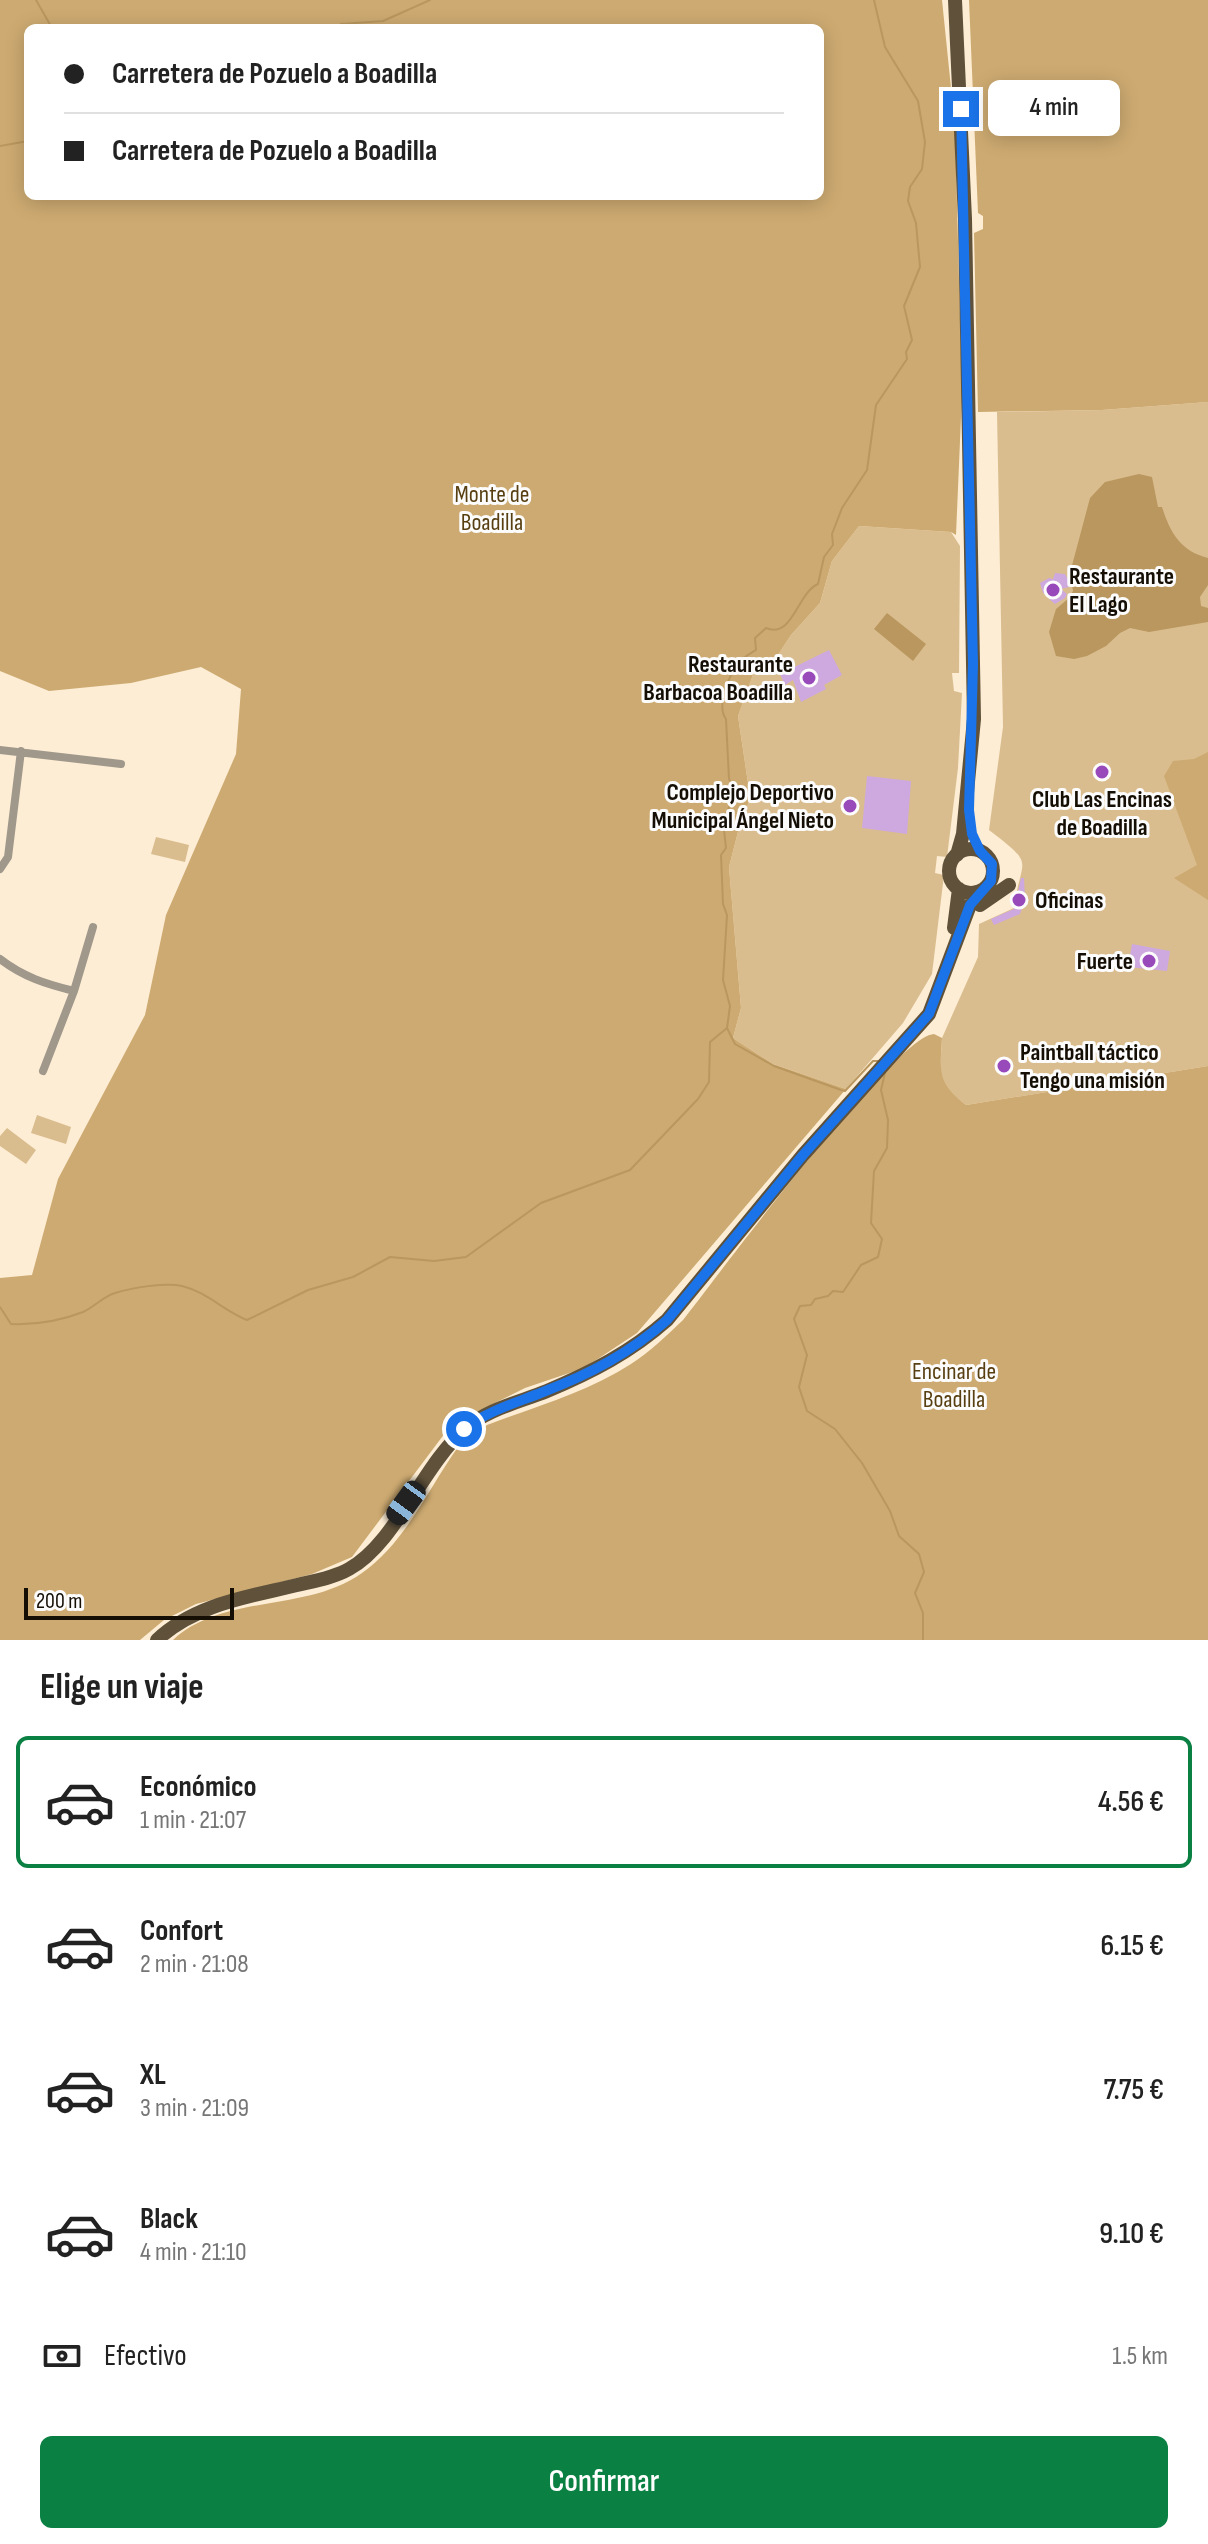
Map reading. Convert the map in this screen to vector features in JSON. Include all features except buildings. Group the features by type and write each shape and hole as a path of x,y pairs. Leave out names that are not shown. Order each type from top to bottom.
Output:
{"main road":[{"path":"935,1003 970,905 985,888 993,870 972,834 969,810 974,719 971,524 963,176 955,0"},
{"path":"918,1026 937,986 959,905 959,889 950,873 963,834 971,762"},
{"path":"957,855 968,850 980,851"},
{"path":"157,1640 177,1624 206,1609 327,1578 349,1569 374,1548 438,1459 464,1429 503,1408 600,1368 645,1339 667,1320 803,1155 918,1026 935,1003 980,905 1009,885"},
{"path":"959,889 975,893 985,888"}],"street":[{"path":"0,750 121,764"},
{"path":"0,869 8,857 21,751"},
{"path":"43,1071 74,991 93,927"},
{"path":"0,959 16,971 40,982 74,991"}],"shaded area":[{"name":"Club Las Encinas de Boadilla","path":"1208,402 1208,1066 966,1105 947,1091 940,1072 942,1038 978,957 979,924 1014,908 1022,870 1020,857 989,830 1003,727 997,412 1102,410"},
{"path":"1139,474 1152,477 1158,507 1162,507 1178,539 1190,551 1208,558 1208,585 1200,597 1201,606 1208,608 1208,622 1149,632 1130,628 1087,656 1074,659 1056,656 1049,632 1056,609 1073,591 1070,573 1090,498 1105,482"},
{"name":"Complejo Deportivo Municipal Ángel Nieto","path":"859,526 951,532 960,546 959,673 952,673 954,691 962,693 958,768 947,857 937,856 935,873 944,875 932,974 903,1023 846,1089 773,1064 733,1038 741,1008 729,867 741,820 753,793 748,783 738,716 754,672 776,658 791,635 820,603 832,561"},
{"path":"887,613 926,644 913,661 874,629"},
{"path":"156,837 189,845 185,862 151,854"},
{"path":"37,1115 71,1127 66,1144 31,1133"},
{"path":"7,1128 36,1150 26,1164 0,1146 0,1136"}],"green space":[{"name":"Monte de Boadilla","path":"0,0 942,0 955,127 962,394 956,535 951,532 859,526 832,561 820,603 791,635 776,658 754,672 738,716 748,783 753,793 741,820 729,867 741,1008 733,1038 773,1064 846,1089 637,1333 584,1368 525,1388 445,1433 352,1557 312,1574 196,1604 164,1620 140,1640 0,1640 0,1278 32,1275 58,1179 145,1015 166,915 236,754 241,689 201,667 131,683 49,691 0,671"},
{"path":"969,0 1208,0 1208,402 1102,410 978,412 974,233 983,229 983,216 978,213"},
{"path":"1208,752 1208,900 1174,878 1197,865 1164,776 1173,761 1194,759"},
{"name":"Encinar de Boadilla","path":"934,1034 942,1038 941,1068 945,1083 966,1105 1208,1066 1208,1640 173,1640 193,1625 216,1615 316,1594 362,1573 391,1547 458,1447 487,1425 597,1383 658,1344 683,1320 846,1114 913,1045"}],"waterway":[{"path":"36,0 50,24"},
{"path":"341,24 383,21 430,0"},
{"path":"0,1307 11,1324 39,1323 83,1312 115,1293 148,1286 175,1285 191,1289 247,1320 308,1290 353,1277 390,1257 434,1261 466,1257 541,1203 630,1170 698,1099 709,1082 710,1042 727,1028 730,1006 723,980 727,915 723,904 721,855 726,848 723,821 736,792 729,779 726,719 722,706 725,690 740,661 756,650 755,638 766,628 775,630 783,627 805,596 818,584 824,557 833,545 832,534 842,508 867,470 876,405 907,359 906,352 912,340 904,306 920,267 916,223 908,201 910,187 922,169 925,142 918,101 885,47 874,0"},
{"path":"0,146 24,142"},
{"path":"727,1028 735,1044 774,1066 845,1091 873,1061 878,1061"},
{"path":"885,1073 881,1090 888,1120 887,1148 874,1171 871,1223 882,1239 878,1257 861,1265 843,1292 833,1291 828,1296 815,1299 811,1305 800,1306 794,1319 807,1355 799,1387 807,1411 835,1429 862,1463 890,1511 899,1536 919,1554 924,1572 915,1593 923,1613 923,1640"}],"place":[{"name":"Restaurante El Lago","path":"1053,590"},
{"name":"Restaurante Barbacoa Boadilla","path":"809,678"},
{"name":"Club Las Encinas de Boadilla","path":"1102,772"},
{"name":"Complejo Deportivo Municipal Ángel Nieto","path":"850,806"},
{"name":"Oficinas","path":"1019,900"},
{"name":"Fuerte","path":"1149,961"},
{"name":"Paintball táctico Tengo una misión","path":"1004,1066"}],"route":[{"path":"464,1429 503,1408 600,1368 645,1339 667,1320 803,1155 929,1014 970,905 991,881 992,864 980,851 972,834 969,810 974,719 961,109"}]}
